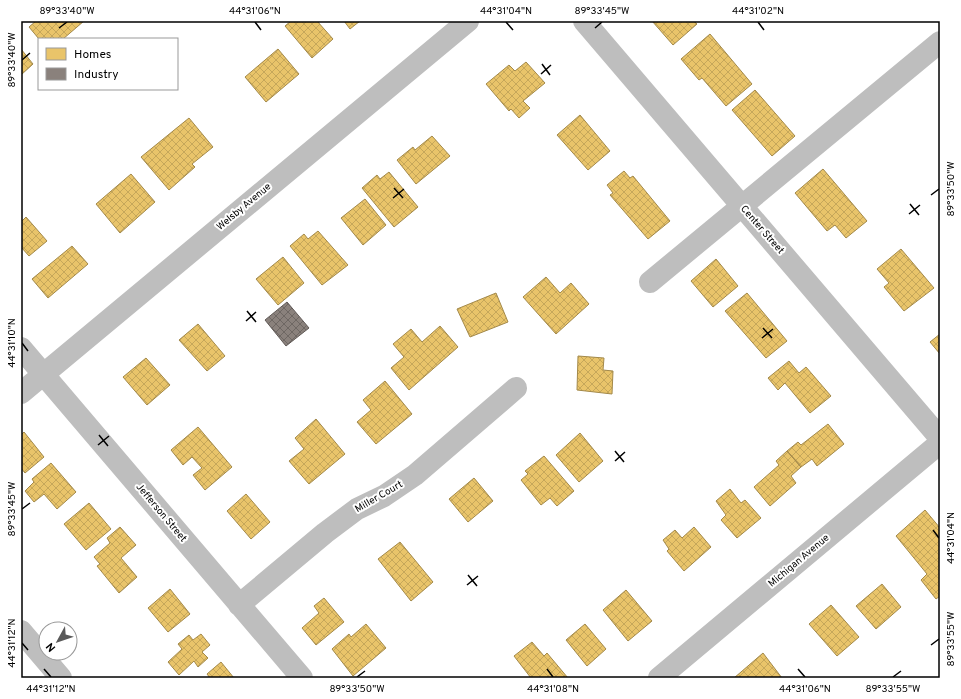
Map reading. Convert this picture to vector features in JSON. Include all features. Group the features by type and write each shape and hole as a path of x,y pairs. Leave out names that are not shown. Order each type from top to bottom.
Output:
{"street":[{"name":"Welsby Avenue","path":"21,393 468,21"},
{"name":"Center Street","path":"584,21 940,438"},
{"path":"650,282 940,42"},
{"name":"Jefferson Street","path":"21,348 302,678"},
{"name":"Miller Court","path":"240,606 325,533 357,509 384,496 415,475 516,388"},
{"name":"Michigan Avenue","path":"658,678 940,443"},
{"path":"21,631 61,678"}],"building: Homes":[{"path":"36,21 84,21 64,38 38,38 29,27"},
{"path":"291,21 317,21 333,39 312,58 285,26"},
{"path":"344,21 360,21 350,29"},
{"path":"652,21 694,21 697,24 673,45"},
{"path":"710,34 752,84 726,106 702,78 699,80 681,59"},
{"path":"21,49 33,64 21,75"},
{"path":"278,49 299,74 266,102 245,77"},
{"path":"526,62 545,83 523,101 530,108 519,118 511,109 509,111 486,84 509,65 515,71"},
{"path":"755,90 795,136 772,156 732,110"},
{"path":"580,115 610,151 588,170 557,135"},
{"path":"189,118 213,147 192,164 195,167 169,190 141,157"},
{"path":"432,136 450,156 416,184 397,160 413,147 415,150"},
{"path":"823,169 867,221 846,238 835,225 827,231 795,193"},
{"path":"624,171 630,178 633,176 670,221 648,239 610,195 613,193 607,185"},
{"path":"389,172 418,207 394,227 362,188 377,175 380,179"},
{"path":"131,174 155,202 120,233 96,204"},
{"path":"365,199 386,225 363,245 341,218"},
{"path":"26,217 47,241 29,256 21,247 21,222"},
{"path":"318,231 348,265 322,285 290,246 304,234 308,239"},
{"path":"72,246 88,264 48,298 32,279"},
{"path":"901,249 934,288 904,311 884,287 889,283 877,269"},
{"path":"283,257 304,283 278,305 256,279"},
{"path":"716,259 738,286 713,307 691,281"},
{"path":"546,277 560,293 571,283 589,304 556,334 523,297"},
{"path":"496,293 508,322 470,337 457,309"},
{"path":"747,293 787,341 766,358 725,311"},
{"path":"198,324 225,356 207,371 179,340"},
{"path":"440,326 458,347 409,390 391,368 404,357 393,344 411,329 422,342"},
{"path":"940,334 940,354 930,342"},
{"path":"578,356 604,358 603,370 613,371 612,394 577,390"},
{"path":"146,358 170,385 147,405 123,377"},
{"path":"789,361 799,373 806,367 831,396 810,413 785,383 778,390 768,378"},
{"path":"385,381 412,414 376,444 357,422 371,410 363,400"},
{"path":"316,419 345,454 309,484 289,461 304,449 295,438"},
{"path":"828,424 844,444 817,466 812,459 801,467 787,451 798,442 801,445"},
{"path":"198,427 232,467 205,490 193,475 202,468 192,457 183,465 171,450"},
{"path":"24,432 44,457 25,473 21,468 21,435"},
{"path":"580,433 603,461 579,482 556,455"},
{"path":"787,451 801,467 791,476 796,483 770,506 754,487 779,465 776,461"},
{"path":"544,456 574,491 557,506 550,498 541,505 521,480 528,474 525,471"},
{"path":"51,463 76,492 57,509 44,494 34,502 25,491 34,482 32,479"},
{"path":"474,478 493,501 468,522 449,499"},
{"path":"730,489 741,503 745,500 761,518 737,538 721,520 726,515 716,501"},
{"path":"246,494 270,522 251,539 227,511"},
{"path":"89,503 111,529 86,550 64,524"},
{"path":"925,510 940,528 940,596 936,599 921,580 927,574 896,536"},
{"path":"120,527 136,545 121,558 137,577 119,593 97,566 100,564 94,557 110,543 107,538"},
{"path":"694,527 711,547 684,571 667,551 669,549 663,540 675,530 682,538"},
{"path":"400,542 433,582 411,601 378,559"},
{"path":"882,584 901,607 876,629 856,606"},
{"path":"170,589 190,614 168,632 148,608"},
{"path":"626,590 652,621 628,641 603,610"},
{"path":"324,598 344,622 316,645 302,628 319,613 314,606"},
{"path":"831,605 859,637 837,656 809,624"},
{"path":"366,624 386,648 353,676 332,649 349,634 351,637"},
{"path":"585,624 606,649 587,666 566,640"},
{"path":"201,634 210,645 202,652 208,658 198,667 194,661 179,675 168,662 182,649 178,644 189,635 193,640"},
{"path":"532,642 544,656 547,653 568,678 531,678 514,656"},
{"path":"763,653 782,678 734,678"},
{"path":"221,662 234,678 210,678 207,674"}],"building: Industry":[{"path":"287,302 309,328 286,346 265,320"}]}
